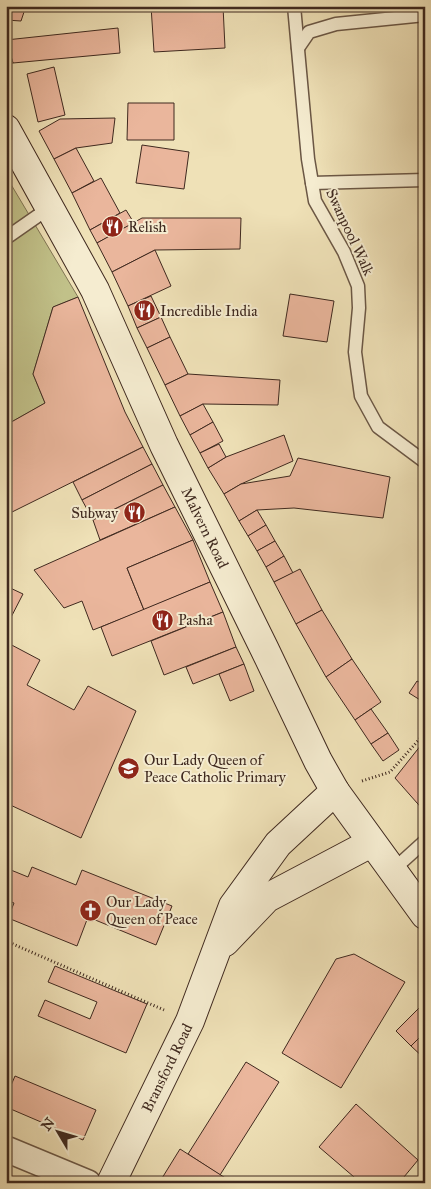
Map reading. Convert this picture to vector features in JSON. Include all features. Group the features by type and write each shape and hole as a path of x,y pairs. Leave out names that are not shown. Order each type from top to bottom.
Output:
{"main road":[{"name":"Malvern Road","path":"6,129 95,290 164,446 318,761 335,791 425,915"},
{"name":"Bransford Road","path":"111,1183 190,1021 233,906 278,844 335,791"},
{"name":"Bransford Road","path":"217,951 267,898 372,843"}],"street":[{"path":"6,1149 88,1183"}],"lane":[{"name":"Swanpool Walk","path":"294,6 308,159 314,201 344,252 358,286 359,308 355,352 361,396 378,427 425,462"},
{"path":"298,48 309,32 336,24 425,15"},
{"path":"312,183 425,180"},
{"path":"6,238 49,208"},
{"path":"393,870 425,841"}],"path":[{"path":"335,791 390,772 425,733"},
{"path":"6,941 190,1021"}],"green space":[{"path":"6,176 78,297 53,307 33,374 45,403 6,425"}],"building":[{"path":"6,6 26,6 21,21 6,20"},
{"path":"151,6 223,6 225,48 154,52"},
{"path":"118,28 120,53 13,63 6,40"},
{"path":"6,40 13,63 6,65"},
{"path":"54,67 65,115 38,122 27,74"},
{"path":"128,103 174,103 174,140 127,140"},
{"path":"115,118 112,143 76,148 54,159 39,131 60,119"},
{"path":"142,145 189,152 184,189 136,183"},
{"path":"76,148 94,181 72,193 54,159"},
{"path":"101,178 120,213 90,230 72,193"},
{"name":"Relish","path":"126,210 134,223 97,243 90,230"},
{"path":"142,218 241,218 240,249 155,250 112,272 97,243"},
{"path":"155,250 171,286 128,306 112,272"},
{"path":"290,294 334,301 327,342 283,336"},
{"name":"Incredible India","path":"151,296 161,317 137,328 128,306"},
{"path":"78,297 125,412 143,447 6,515 6,425 45,403 33,374 53,307"},
{"path":"161,317 170,337 147,348 137,328"},
{"path":"170,337 188,374 165,385 147,348"},
{"path":"188,374 280,380 278,405 203,404 180,416 165,385"},
{"path":"203,404 213,422 190,435 180,416"},
{"path":"213,422 223,441 200,453 190,435"},
{"path":"284,435 293,461 241,484 224,494 208,468 226,457"},
{"path":"219,444 226,457 208,468 200,453"},
{"path":"143,447 152,464 82,500 73,482"},
{"path":"298,458 390,477 383,518 294,508 257,510 239,521 224,494 241,484 290,476"},
{"path":"152,464 163,485 93,520 82,500"},
{"name":"Subway","path":"163,485 175,507 100,540 93,520"},
{"path":"175,507 193,540 127,568 144,610 93,630 82,601 64,608 34,570"},
{"path":"257,510 266,525 248,536 239,521"},
{"path":"266,525 275,541 257,551 248,536"},
{"path":"193,540 210,582 144,610 127,568"},
{"path":"275,541 284,556 266,567 257,551"},
{"path":"284,556 293,573 274,582 266,567"},
{"path":"300,569 322,610 296,624 274,582"},
{"name":"Pasha","path":"210,582 223,612 112,656 101,627"},
{"path":"6,586 23,594 6,627"},
{"path":"322,610 352,659 326,677 296,624"},
{"path":"223,612 236,647 164,675 151,641"},
{"path":"6,642 40,660 27,685 74,710 88,686 136,711 81,838 6,803"},
{"path":"236,647 244,664 193,684 186,667"},
{"path":"352,659 381,702 355,720 326,677"},
{"path":"244,664 254,691 230,701 219,674"},
{"path":"417,681 423,684 425,681 425,703 409,693"},
{"path":"371,709 388,733 371,744 355,720"},
{"path":"388,733 399,750 383,761 371,744"},
{"path":"425,740 425,812 395,778"},
{"name":"Our Lady Queen of Peace","path":"32,867 76,885 82,870 172,906 156,945 88,917 77,946 8,918 14,903 6,900 6,868 28,877"},
{"path":"354,954 405,982 341,1088 282,1053 336,959"},
{"path":"55,966 147,1004 126,1053 38,1016 45,1000 90,1019 97,1002 48,982"},
{"path":"425,1002 425,1032 411,1046 396,1031"},
{"path":"425,1032 425,1059 411,1046"},
{"path":"246,1062 279,1082 220,1175 188,1154"},
{"path":"15,1076 96,1110 83,1140 6,1107 6,1097"},
{"path":"356,1104 418,1160 399,1183 361,1183 319,1147"},
{"path":"180,1149 227,1179 224,1183 159,1183"}],"place":[{"name":"Relish","path":"112,227"},
{"name":"Incredible India","path":"144,311"},
{"name":"Subway","path":"134,513"},
{"name":"Pasha","path":"162,620"},
{"name":"Our Lady Queen of Peace Catholic Primary","path":"128,769"},
{"name":"Our Lady Queen of Peace","path":"90,911"}]}
